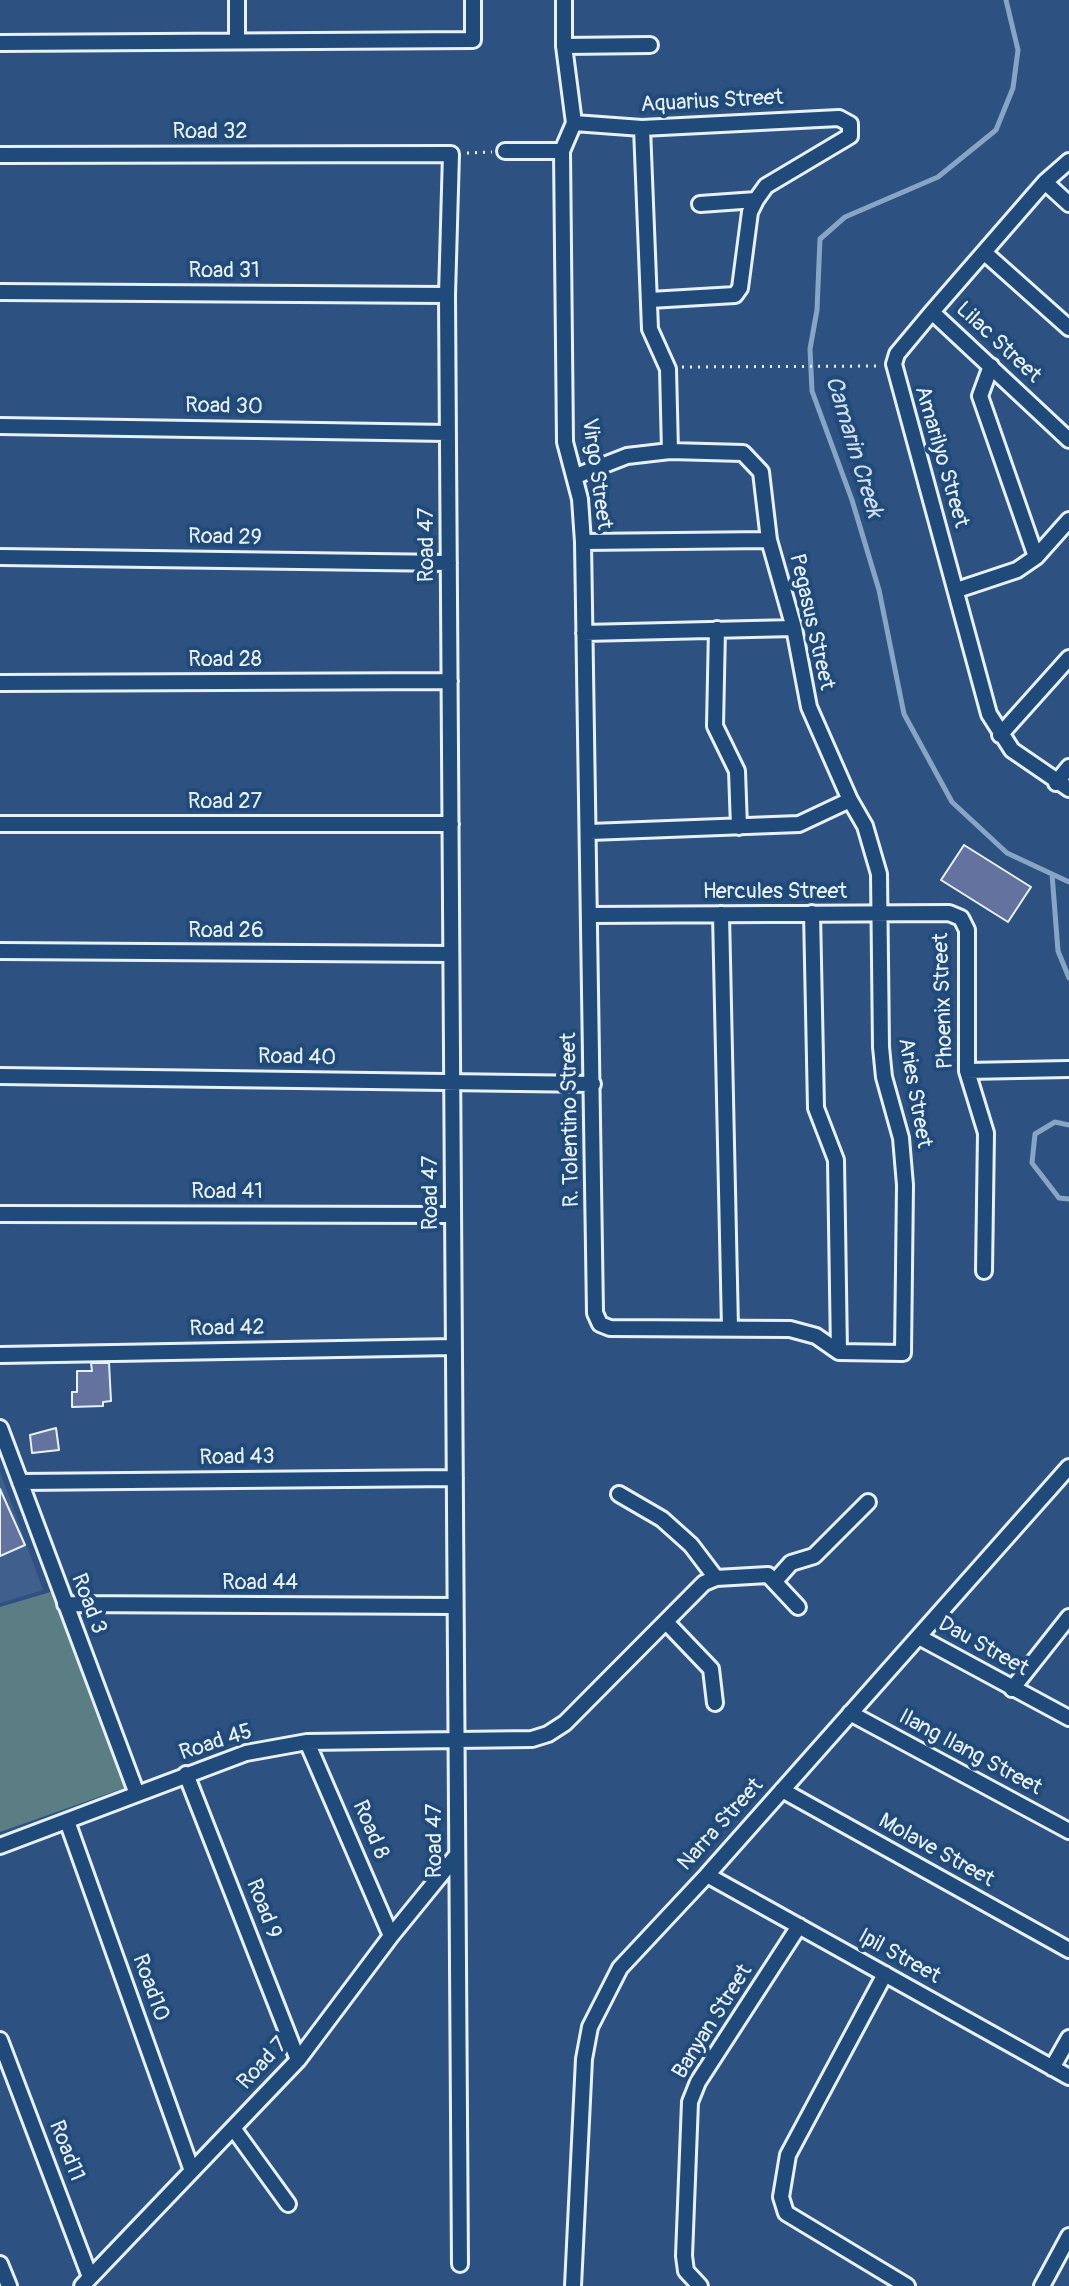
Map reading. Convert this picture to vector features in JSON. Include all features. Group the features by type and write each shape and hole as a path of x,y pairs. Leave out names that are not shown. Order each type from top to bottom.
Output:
{"street":[{"path":"237,0 237,41"},
{"path":"0,43 473,40 473,0"},
{"path":"564,0 564,46 574,123"},
{"path":"564,46 650,45"},
{"name":"Aquarius Street","path":"574,123 642,128 839,118 850,124 850,136 766,186 756,200"},
{"name":"Virgo Street","path":"574,123 562,151 565,442 576,476 583,542 589,915"},
{"path":"576,476 627,456 670,451 668,369 650,329 642,128"},
{"path":"505,151 562,151"},
{"name":"Road 32","path":"0,155 451,154"},
{"name":"Road 47","path":"451,154 447,295 460,2264"},
{"name":"Amarilyo Street","path":"1062,786 1012,750 989,714 894,364 897,354 932,312 986,254 1045,182 1069,161"},
{"path":"1045,182 1069,204"},
{"path":"650,300 735,295 740,288 750,212 756,200"},
{"path":"700,204 756,200"},
{"path":"986,254 1069,328"},
{"name":"Road 31","path":"0,292 447,295"},
{"name":"Lilac Street","path":"932,312 1069,440"},
{"path":"991,366 980,396 1036,557"},
{"name":"Road 30","path":"0,426 448,433"},
{"name":"Pegasus Street","path":"670,451 743,453 761,472 769,540 794,628 809,707 850,800"},
{"path":"957,590 1017,570 1036,557 1069,520"},
{"path":"583,542 769,540"},
{"name":"Road 29","path":"0,557 449,563"},
{"path":"584,633 794,628"},
{"path":"717,629 715,726 737,771 739,827"},
{"path":"1000,735 1069,658"},
{"name":"Road 28","path":"0,683 450,681"},
{"path":"1062,786 1069,767"},
{"path":"590,832 799,824 850,800"},
{"name":"Aries Street","path":"839,1352 903,1353 905,1185 901,1138 884,1077 881,1047 880,913 874,849 850,800"},
{"name":"Road 27","path":"0,824 451,824"},
{"path":"812,913 816,1108 836,1160 839,1352"},
{"name":"Hercules Street","path":"589,915 949,913 961,918"},
{"path":"721,914 730,1328 790,1329 816,1336 839,1352"},
{"name":"R. Tolentino Street","path":"589,915 595,1313 600,1324 610,1328 730,1328"},
{"name":"Phoenix Street","path":"961,918 967,930 967,1071 986,1133 984,1271"},
{"name":"Road 26","path":"0,951 451,954"},
{"path":"967,1071 1069,1069"},
{"name":"Road 40","path":"0,1076 593,1084"},
{"name":"Road 41","path":"0,1214 453,1215"},
{"name":"Road 42","path":"0,1355 454,1347"},
{"name":"Road 3","path":"0,1428 137,1794"},
{"name":"Narra Street","path":"573,2286 584,2059 590,2027 620,1968 707,1875 1069,1467"},
{"name":"Road 43","path":"20,1482 455,1478"},
{"path":"619,1494 662,1519 691,1545 716,1578 768,1575 798,1607"},
{"path":"775,1581 791,1563 814,1556 868,1502"},
{"name":"Road 45","path":"0,1846 246,1753 307,1742 532,1739 548,1734 565,1723 668,1624 704,1583 716,1578"},
{"name":"Road 44","path":"65,1604 455,1606"},
{"path":"1012,1689 1069,1617"},
{"path":"668,1624 711,1669 715,1703"},
{"name":"Dau Street","path":"919,1637 1069,1718"},
{"name":"Ilang Ilang Street","path":"850,1713 1069,1831"},
{"name":"Road 8","path":"307,1742 391,1936"},
{"name":"Road 9","path":"186,1774 298,2060"},
{"name":"Molave Street","path":"782,1790 1069,1950"},
{"name":"Road10","path":"67,1821 192,2171"},
{"name":"Road 7","path":"86,2282 298,2060 391,1936 457,1855"},
{"name":"Ipil Street","path":"707,1875 1069,2077"},
{"name":"Banyan Street","path":"700,2286 686,2271 684,2256 690,2102 698,2082 799,1926"},
{"path":"885,1974 788,2155 781,2197 786,2213 907,2286"},
{"path":"1052,2068 1069,2038"},
{"name":"Road11","path":"0,2040 86,2282"},
{"path":"233,2128 288,2204"},
{"path":"1042,2286 1069,2236"},
{"path":"0,2264 9,2286"}],"path":[{"path":"451,154 505,151"},
{"path":"668,369 737,364 857,368 894,364"}],"shaded area":[{"path":"0,1472 43,1590 0,1603"}],"green space":[{"path":"54,1591 127,1787 0,1832 0,1607"}],"building":[{"path":"964,845 1031,887 1008,922 941,880"},
{"path":"91,1363 109,1363 111,1401 103,1402 103,1406 72,1407 72,1392 77,1392 77,1371 92,1371"},
{"path":"56,1428 59,1450 32,1453 30,1435"},
{"path":"0,1489 25,1545 0,1556"}],"waterway":[{"name":"Camarin Creek","path":"1006,0 1018,50 1013,88 996,130 938,177 845,217 820,239 817,310 810,349 812,391 852,500 879,590 904,714 952,802 1007,853 1069,882"},
{"path":"1052,874 1058,951 1069,978"},
{"path":"1069,1125 1055,1122 1035,1134 1032,1163 1059,1198 1069,1199"}]}
